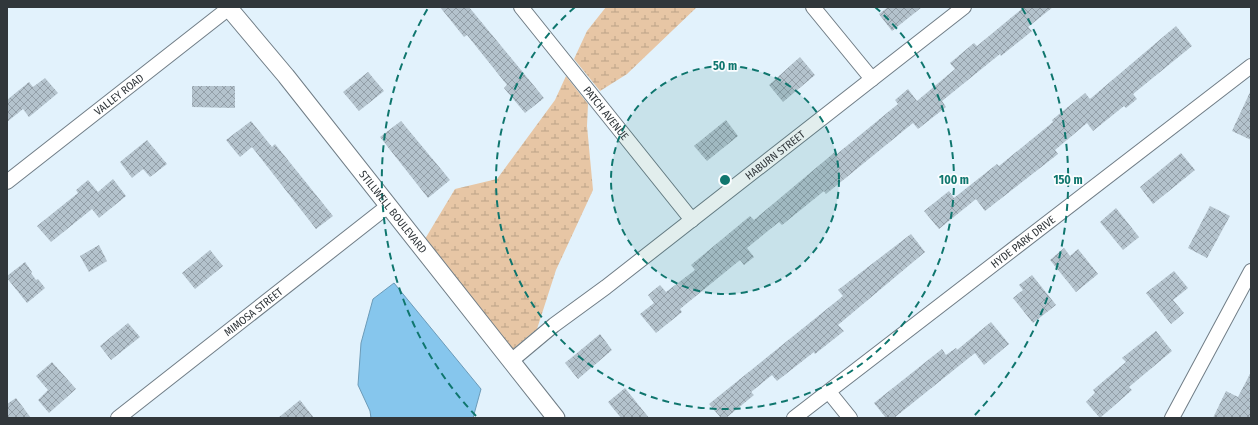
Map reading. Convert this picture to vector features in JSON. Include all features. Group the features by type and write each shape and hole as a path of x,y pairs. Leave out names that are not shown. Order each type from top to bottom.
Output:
{"street":[{"name":"VALLEY ROAD","path":"7,182 229,7"},
{"name":"STILLWELL BOULEVARD","path":"229,7 286,76 556,418"},
{"name":"PATCH AVENUE","path":"521,7 692,220"},
{"path":"813,7 872,79"},
{"name":"HABURN STREET","path":"511,361 554,325 692,220 964,7"},
{"name":"HYDE PARK DRIVE","path":"794,418 1251,66"},
{"name":"MIMOSA STREET","path":"118,418 388,206"},
{"path":"1172,418 1251,271"},
{"path":"829,392 850,418"}],"green space":[{"path":"606,7 697,7 627,74 600,91 574,59 587,31"},
{"path":"566,76 588,104 587,126 593,190 556,270 537,329 513,349 425,239 455,189 497,179 555,100"}],"water":[{"path":"394,283 481,389 473,418 371,418 370,411 358,385 361,343 373,299"}],"building":[{"path":"440,7 469,7 544,98 525,113 504,88 507,85 467,35 464,37"},
{"path":"888,7 922,7 892,31 879,14"},
{"path":"1024,7 1053,7 1028,27 1032,31 1001,56 1000,54 942,101 946,107 918,129 913,123 826,194 824,191 782,225 779,222 747,248 754,257 744,265 740,260 680,309 682,312 656,333 640,314 654,303 648,295 660,285 666,292 695,270 691,265 750,216 754,220 835,152 837,154 898,104 895,100 908,89 917,101 955,69 950,63 974,43 977,46"},
{"path":"1176,26 1192,46 1133,94 1137,99 1126,108 1124,106 1093,131 1087,123 1055,150 1058,154 985,211 976,199 939,229 924,211 949,191 954,198 997,164 999,166 1053,122 1052,120 1085,93 1090,99"},
{"path":"800,57 815,75 783,102 769,85"},
{"path":"368,72 384,91 359,111 343,92"},
{"path":"45,78 58,93 29,117 23,109 7,122 7,100 29,82 33,87"},
{"path":"192,86 235,86 235,108 192,107"},
{"path":"1251,90 1251,140 1232,131"},
{"path":"726,120 738,136 707,161 694,146"},
{"path":"251,121 272,147 275,144 333,216 316,229 252,147 240,157 226,140"},
{"path":"401,121 450,180 428,198 380,137"},
{"path":"147,140 167,164 150,177 143,169 132,178 120,162"},
{"path":"1181,153 1195,170 1153,204 1140,187"},
{"path":"113,179 126,196 99,218 92,209 51,242 37,226 78,193 76,190 88,180 98,192"},
{"path":"1210,206 1230,216 1207,258 1188,248"},
{"path":"1116,208 1139,237 1123,250 1100,222"},
{"path":"911,234 925,252 838,325 844,331 777,381 772,375 751,392 754,395 726,418 721,418 709,404 843,296 838,290"},
{"path":"99,245 107,261 89,272 80,256"},
{"path":"1064,248 1070,256 1078,249 1098,274 1076,292 1050,260"},
{"path":"210,250 223,266 195,289 182,273"},
{"path":"25,262 36,280 38,279 45,288 27,303 7,278 7,276"},
{"path":"1174,271 1188,288 1173,300 1184,313 1171,324 1146,293"},
{"path":"1032,275 1056,305 1033,323 1013,298 1023,290 1019,285"},
{"path":"991,322 1009,344 984,365 975,353 894,418 886,418 874,403 942,349 946,355 956,348 957,350"},
{"path":"128,323 140,337 111,360 100,346"},
{"path":"1156,331 1172,351 1129,387 1132,390 1100,418 1086,402 1095,393 1093,390 1126,362 1122,358"},
{"path":"600,334 612,350 578,379 565,363"},
{"path":"52,362 76,389 49,413 38,400 48,390 36,376"},
{"path":"1251,372 1251,418 1213,418 1226,391 1238,397"},
{"path":"625,388 649,418 621,418 608,402"},
{"path":"16,398 31,418 7,418 7,404"},
{"path":"300,400 314,418 278,418"}]}
